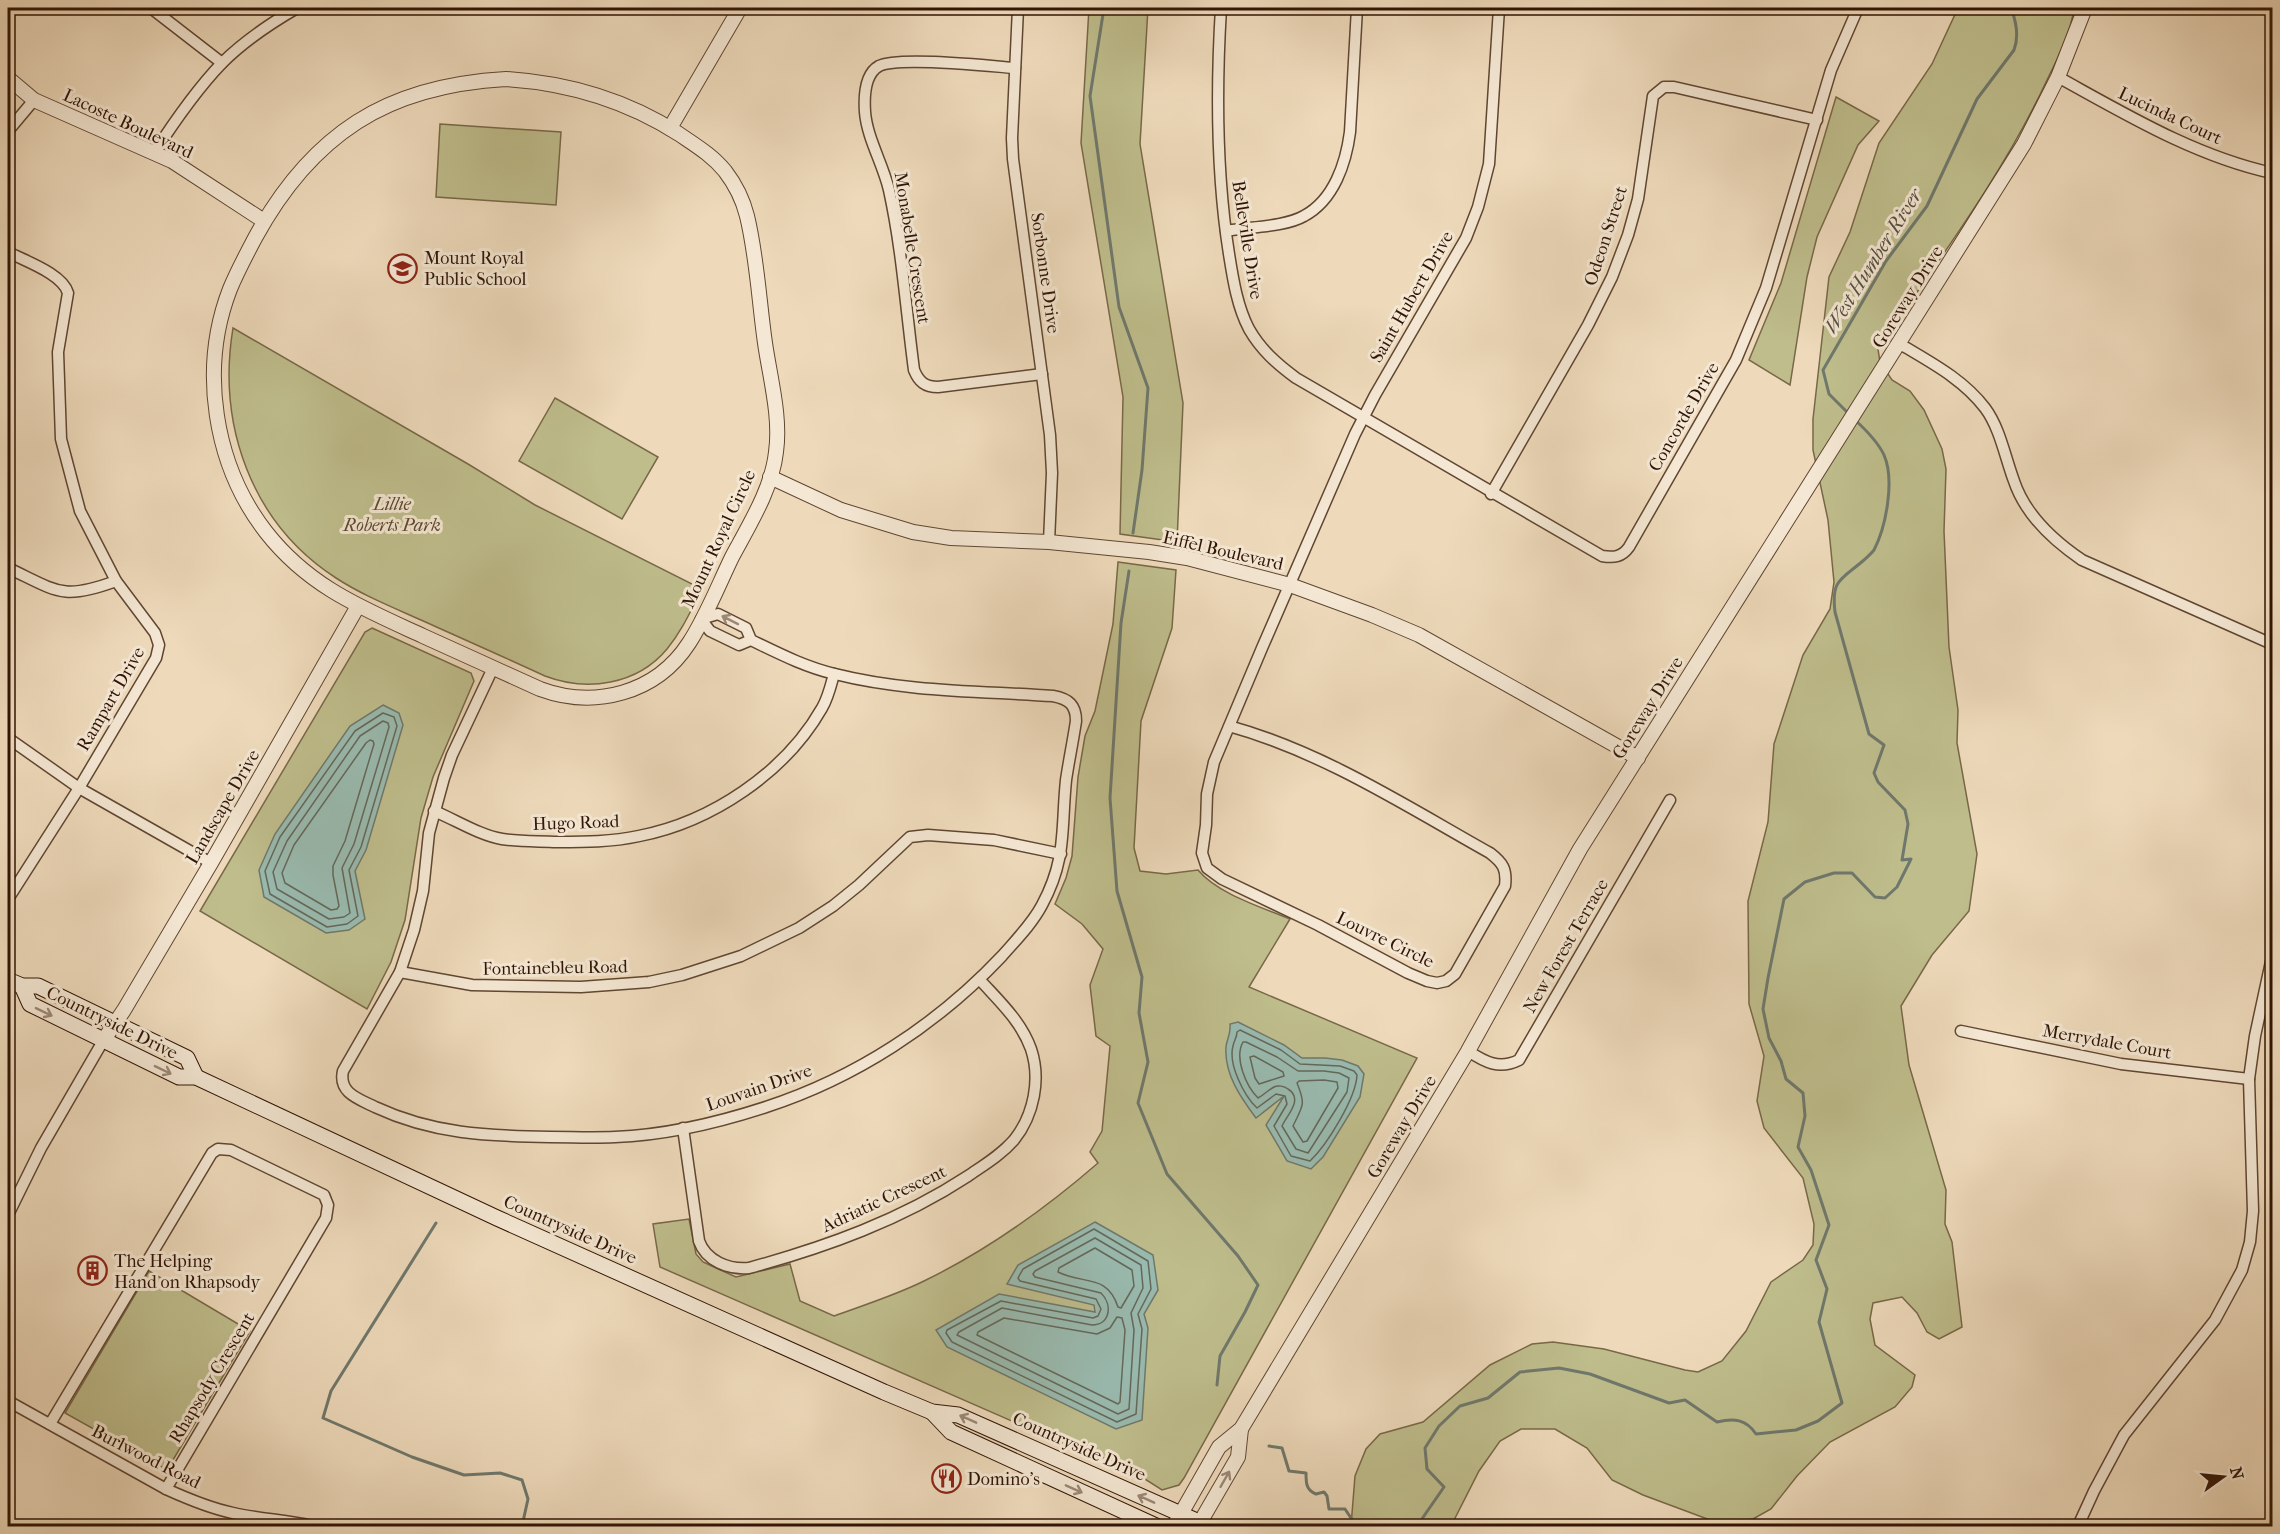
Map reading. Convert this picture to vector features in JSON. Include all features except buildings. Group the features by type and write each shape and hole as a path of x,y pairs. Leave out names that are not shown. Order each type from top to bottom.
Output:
{"main road":[{"name":"Countryside Drive","path":"15,983 38,986 187,1058 196,1077"},
{"name":"Countryside Drive","path":"15,983 30,1004 179,1077 196,1077 517,1228 932,1412 958,1415 1178,1520 1202,1525"},
{"name":"Countryside Drive","path":"932,1412 951,1432 1156,1527"}],"street":[{"path":"152,8 222,63"},
{"path":"154,153 180,114 222,63 256,34 297,8"},
{"path":"670,128 740,8"},
{"name":"Sorbonne Drive","path":"1018,8 1011,138 1012,159 1051,452 1049,542"},
{"name":"Belleville Drive","path":"1221,8 1217,108 1219,161 1226,231 1240,308 1257,341 1279,366 1364,417"},
{"path":"1226,231 1290,221 1304,216 1324,199 1336,181 1348,148 1350,132 1357,8"},
{"name":"Saint Hubert Drive","path":"1290,585 1364,417 1466,238 1478,207 1485,187 1491,146 1499,8"},
{"name":"Concorde Drive","path":"1364,417 1491,494 1602,556 1617,557 1625,552 1736,360 1766,288 1837,55 1858,8"},
{"name":"Goreway Drive","path":"1178,1520 1219,1447 1241,1429 1467,1051 1580,849 1875,384 2024,144 2058,77 2085,8"},
{"name":"Monabelle Crescent","path":"1015,68 922,62 886,64 878,67 872,74 865,93 865,114 889,192 914,370 918,379 929,387 938,387 1042,374"},
{"name":"Lucinda Court","path":"2058,77 2196,150 2245,167 2272,173"},
{"name":"Lacoste Boulevard","path":"8,78 34,100 154,153 208,183 264,221"},
{"name":"Mount Royal Circle","path":"506,80 562,85 609,99 670,128 707,153 722,168 735,185 747,216 777,423 777,451 763,496 690,642 666,670 635,689 606,698 586,699 554,694 358,606 309,576 266,532 243,496 232,472 220,436 214,396 214,369 219,327 229,291 264,221 302,168 326,144 368,115 394,103 438,88 480,81 506,80"},
{"name":"Odeon Street","path":"1491,494 1588,325 1612,277 1638,199 1653,96 1664,87 1674,87 1817,120"},
{"path":"8,131 34,100"},
{"name":"Rampart Drive","path":"8,252 58,278 66,286 68,293 58,352 61,439 80,511 116,581 159,641 159,650 79,788 8,899"},
{"path":"1900,344 1957,379 1985,408 2014,484 2035,518 2061,546 2082,560 2272,644"},
{"name":"Eiffel Boulevard","path":"770,477 841,510 913,532 1149,552 1209,563 1290,585 1372,615 1429,640 1638,758"},
{"path":"8,568 60,592 85,591 116,581"},
{"name":"Louvre Circle","path":"1229,726 1254,733 1332,764 1490,853 1504,864 1505,886 1455,974 1446,981 1437,983 1408,973 1318,925 1222,879 1207,868 1202,853 1207,794 1214,762 1229,726 1290,585"},
{"name":"Landscape Drive","path":"103,1041 212,863 358,606"},
{"name":"Louvain Drive","path":"493,668 452,755 434,811 429,833 423,891 414,930 400,972 343,1071 343,1085 356,1098 419,1125 481,1135 616,1137 683,1128 732,1118 767,1107 845,1074 884,1052 912,1034 980,980 1023,932 1041,908 1061,854 1066,779 1076,721 1076,711 1067,699 1053,696 904,687 834,674 784,656 750,640 746,628 718,614 701,619 710,631 739,645 750,640"},
{"name":"Hugo Road","path":"434,811 490,836 517,841 604,841 640,836 676,826 729,800 774,766 802,735 822,708 834,674"},
{"path":"8,738 79,788 212,863"},
{"name":"New Forest Terrace","path":"1467,1051 1491,1064 1511,1064 1519,1060 1670,800"},
{"name":"Fontainebleu Road","path":"400,972 472,986 581,987 649,982 682,975 741,956 799,928 833,906 859,885 910,837 928,835 984,839 1061,854"},
{"path":"2078,1527 2124,1435 2215,1320 2242,1270 2250,1242 2253,1211 2249,1079 2255,1036 2272,957"},
{"name":"Adriatic Crescent","path":"683,1128 699,1241 702,1250 709,1257 727,1266 739,1269 749,1268 795,1255 854,1234 907,1210 959,1182 1000,1154 1015,1138 1029,1114 1035,1087 1031,1049 1014,1017 980,980"},
{"name":"Merrydale Court","path":"1960,1030 2121,1064 2249,1079"},
{"path":"8,1215 41,1148 103,1041"},
{"name":"Rhapsody Crescent","path":"50,1424 212,1153 218,1149 231,1150 324,1195 328,1205 326,1218 166,1489"},
{"name":"Burlwood Road","path":"8,1401 166,1489 226,1511 313,1527"},
{"name":"Goreway Drive","path":"1202,1525 1238,1456 1241,1429"}],"green space":[{"path":"1089,8 1148,8 1140,144 1183,403 1177,542 1120,534 1123,397 1081,143"},
{"path":"1958,8 2074,8 2060,54 2014,143 1958,233 1897,321 1884,336 1878,349 1880,362 1892,380 1910,391 1924,410 1942,449 1946,469 1944,531 1949,647 1958,710 1957,743 1977,854 1969,911 1932,955 1901,1006 1909,1065 1946,1190 1945,1224 1952,1242 1962,1327 1939,1339 1927,1332 1917,1313 1902,1297 1873,1303 1870,1319 1875,1345 1915,1375 1912,1387 1895,1407 1830,1442 1797,1476 1771,1509 1753,1519 1718,1523 1643,1495 1612,1480 1587,1448 1555,1429 1521,1429 1500,1441 1479,1471 1451,1526 1351,1526 1355,1476 1366,1449 1380,1434 1423,1422 1490,1365 1532,1344 1553,1342 1604,1349 1698,1372 1722,1361 1746,1331 1771,1282 1803,1260 1813,1245 1814,1224 1803,1178 1764,1128 1757,1101 1764,1056 1749,1004 1748,901 1768,822 1774,744 1803,655 1830,609 1834,582 1828,520 1813,450 1813,419 1829,277 1850,232 1879,143 1932,64"},
{"path":"1836,97 1879,121 1858,145 1817,237 1807,277 1790,385 1749,360 1781,283"},
{"path":"440,124 561,132 556,205 436,197"},
{"name":"Lillie Roberts Park","path":"233,328 535,505 702,589 667,649 641,671 626,678 594,684 561,681 545,676 388,605 336,578 307,555 282,529 262,500 247,469 236,435 230,400 229,364"},
{"path":"555,398 658,457 622,519 519,461"},
{"path":"1118,562 1176,570 1172,628 1141,721 1134,848 1140,871 1166,874 1198,870 1228,893 1290,919 1249,987 1417,1058 1184,1478 1179,1485 1162,1490 1126,1467 1108,1459 1071,1447 660,1267 653,1224 689,1219 696,1254 703,1262 736,1277 790,1264 800,1301 834,1316 913,1286 971,1256 1037,1212 1098,1163 1090,1152 1102,1131 1110,1046 1096,1036 1090,985 1103,949 1082,924 1055,904 1072,856 1078,777 1085,736 1095,711 1113,624"},
{"path":"372,628 471,673 474,681 433,777 421,818 405,920 391,962 367,1009 200,911 365,632"},
{"path":"149,1271 250,1331 167,1470 65,1413"}],"water":[{"path":"383,705 399,713 403,725 366,850 355,871 365,919 349,930 326,933 264,897 259,870 275,834 350,726"},
{"path":"1238,1022 1284,1045 1302,1058 1342,1060 1358,1066 1364,1074 1360,1097 1323,1157 1311,1169 1287,1161 1266,1125 1284,1096 1256,1118 1235,1085 1228,1067 1226,1047 1230,1024"},
{"path":"1095,1222 1153,1255 1158,1290 1144,1314 1148,1328 1142,1420 1116,1429 947,1347 936,1330 999,1294 1095,1312 1094,1305 1007,1284 1018,1265"}],"waterway":[{"path":"1104,8 1090,96 1119,307 1148,388 1142,470 1133,533"},
{"name":"West Humber River","path":"1850,415 1829,394 1823,370 1886,261 1927,206 1977,99 2014,50 2016,29 2011,8"},
{"name":"West Humber River","path":"1417,1526 1444,1487 1427,1469 1425,1448 1439,1426 1460,1406 1488,1398 1520,1372 1559,1368 1590,1374 1669,1403 1685,1400 1717,1422 1739,1421 1748,1425 1756,1434 1796,1430 1818,1421 1842,1403 1819,1322 1827,1289 1816,1260 1829,1225 1811,1170 1798,1147 1805,1116 1803,1093 1786,1079 1781,1061 1769,1038 1763,1009 1784,899 1805,882 1834,873 1852,873 1875,897 1885,898 1897,887 1911,859 1902,860 1908,824 1905,810 1878,782 1874,773 1884,745 1869,734 1835,612 1836,586 1874,550 1888,503 1889,477 1884,455 1867,431 1854,419"},
{"path":"1129,571 1121,623 1110,798 1117,891 1142,977 1139,1013 1148,1062 1138,1103 1167,1174 1238,1256 1258,1285 1220,1356 1217,1385"},
{"path":"436,1223 331,1391 323,1418 412,1457 464,1475 500,1473 522,1480 528,1499 522,1526"},
{"path":"1269,1446 1282,1448 1289,1471 1306,1473 1308,1488 1316,1494 1324,1492 1329,1509 1345,1509 1355,1524 1364,1526"}],"place":[{"name":"Mount Royal Public School","path":"403,268"},
{"name":"The Helping Hand on Rhapsody","path":"93,1271"},
{"name":"Domino's","path":"946,1479"}]}
